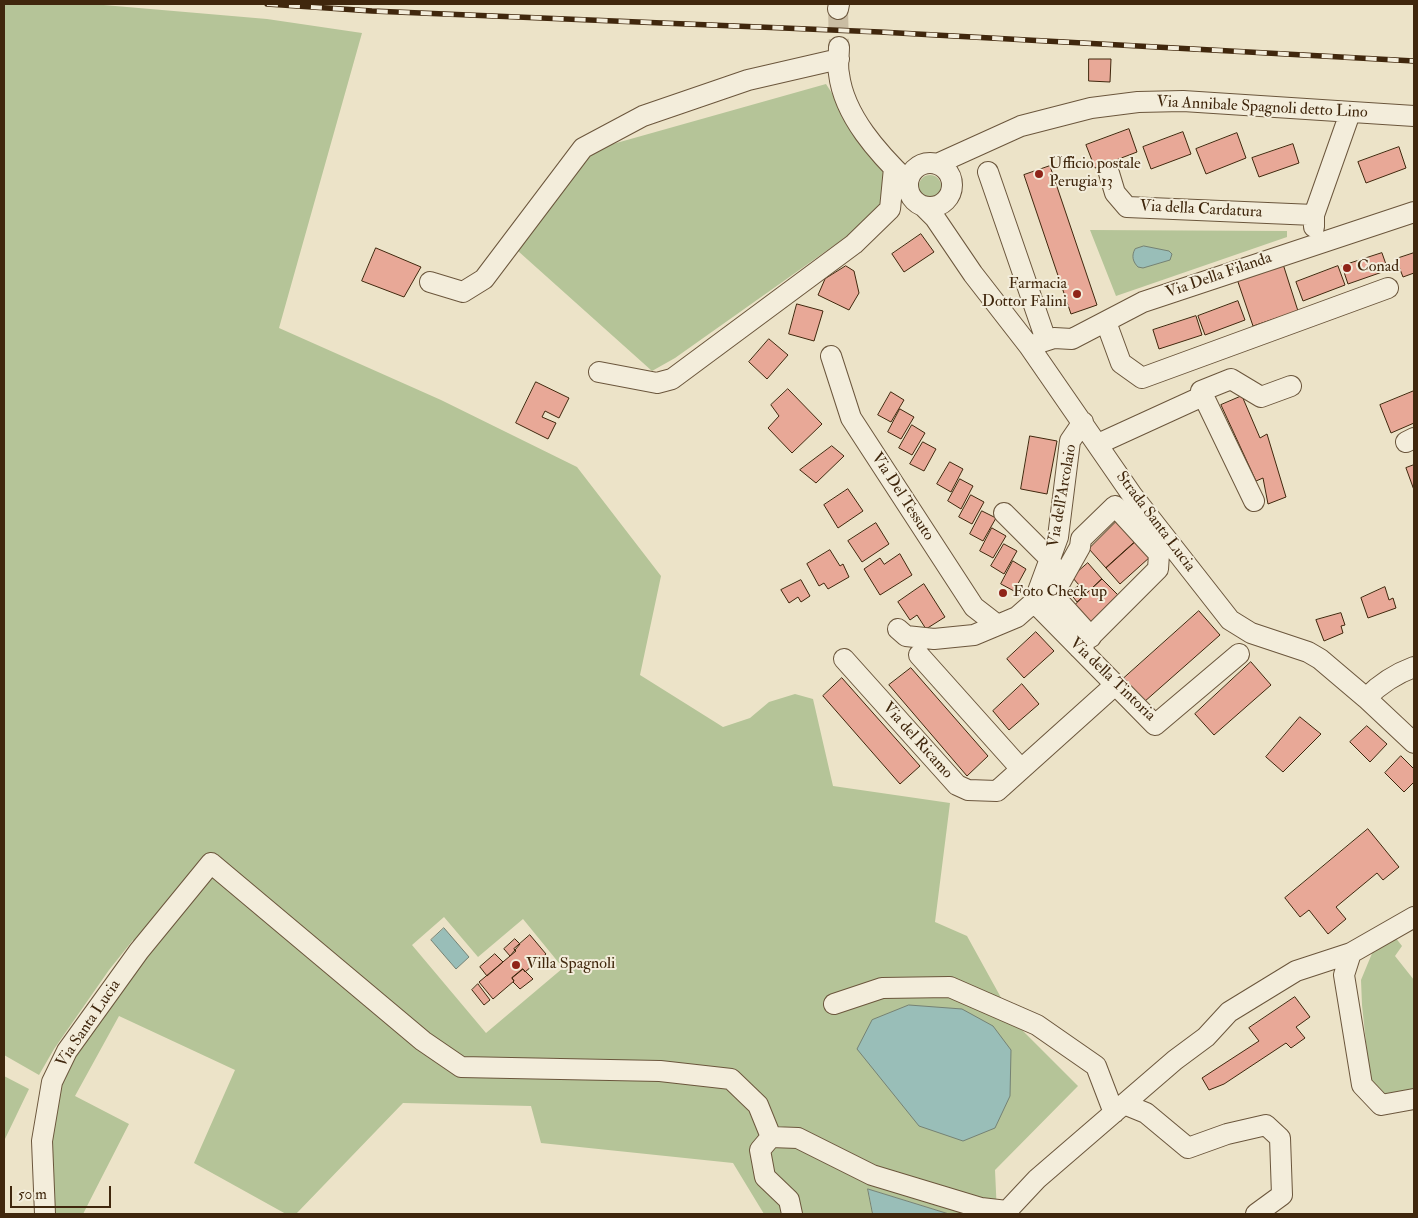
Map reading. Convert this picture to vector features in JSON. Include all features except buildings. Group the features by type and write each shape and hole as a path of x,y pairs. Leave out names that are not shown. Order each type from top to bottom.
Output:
{"street":[{"path":"430,282 463,292 484,279 583,148 643,116 748,80 839,53 838,74 846,102 874,146 908,182"},
{"name":"Via Annibale Spagnoli detto Lino","path":"944,171 968,151 987,140 1021,126 1091,108 1138,102 1183,101 1414,116"},
{"path":"1314,244 1314,215 1350,113"},
{"path":"924,164 944,171 952,189 946,200 936,206 923,206 910,194 908,182 913,171 918,167 924,164"},
{"path":"599,372 657,383 672,379 854,244 890,209 894,168"},
{"path":"988,172 1037,343"},
{"name":"Via della Cardatura","path":"1109,173 1115,193 1127,207 1314,215"},
{"name":"Strada Santa Lucia","path":"946,200 944,213 949,241"},
{"name":"Strada Santa Lucia","path":"923,206 935,218 949,241 1037,343 1084,422 1132,495 1230,620 1251,634 1308,652 1320,660 1366,698 1414,743"},
{"name":"Via Della Filanda","path":"1037,343 1054,338 1072,339 1143,302 1414,212"},
{"path":"1106,322 1121,363 1142,378 1388,288"},
{"name":"Via Del Tessuto","path":"831,356 852,418 974,607 996,624"},
{"path":"1254,501 1201,391 1231,379 1261,397 1291,386"},
{"path":"1098,444 1203,396"},
{"name":"Via dell'Arcolaio","path":"898,629 906,636 934,639 974,635 996,624 1017,617 1034,602 1058,537 1070,441 1084,422"},
{"path":"1115,506 1159,554 1158,569 1085,642 1053,595 1080,547 1082,539 1115,506"},
{"path":"1004,513 1051,560"},
{"name":"Via della Tintoria","path":"1034,602 1085,642 1115,685 1155,725 1239,654"},
{"path":"919,655 1021,769"},
{"name":"Via del Ricamo","path":"844,659 957,785 968,790 996,791 1115,685"},
{"path":"1366,698 1380,684 1414,667"},
{"name":"Via Santa Lucia","path":"45,1214 42,1141 52,1082 67,1051 139,951 211,863 423,1041 460,1067 660,1071 731,1079 758,1105 771,1137"},
{"path":"792,1214 789,1200 765,1177 760,1150 771,1137 798,1138 872,1175 980,1208 1007,1213 1037,1179 1175,1060 1206,1037 1229,1012 1296,971 1351,953 1414,917"},
{"path":"1351,953 1344,975 1362,1085 1381,1105 1414,1099"},
{"path":"834,1004 882,988 950,987 1037,1025 1096,1066 1119,1108"},
{"path":"1119,1108 1146,1113 1188,1148 1227,1134 1266,1125 1280,1138 1282,1195 1256,1214"}],"green space":[{"path":"4,4 92,4 267,19 362,33 279,328 441,400 577,467 661,576 640,675 723,727 750,718 769,702 795,694 813,699 833,786 950,803 935,922 967,936 1015,1023 1078,1086 995,1170 997,1214 949,1214 868,1189 873,1214 764,1214 733,1163 541,1143 531,1106 403,1103 296,1214 286,1214 194,1163 235,1070 119,1016 75,1096 129,1124 83,1214 45,1214 42,1141 58,1084 138,953 133,940 109,970 54,1049 39,1075 4,1055","holes":["444,917 478,957 523,919 563,968 486,1033 412,945"]},
{"path":"826,84 886,177 884,210 675,358 652,371 518,251 595,149"},
{"path":"930,175 938,178 941,186 938,194 930,197 922,194 919,186 922,178"},
{"path":"1090,230 1287,231 1287,237 1116,296"},
{"path":"1395,937 1402,946 1395,956 1414,980 1414,1089 1377,1095 1370,1080 1361,980 1373,951"},
{"path":"4,1076 29,1089 4,1141"}],"water":[{"path":"1144,246 1169,251 1172,254 1170,260 1143,268 1138,267 1133,259 1133,254 1135,249"},
{"path":"444,928 469,957 456,969 431,940"},
{"path":"909,1005 962,1009 993,1026 1011,1050 1010,1096 995,1128 963,1141 919,1126 857,1049 872,1020"},
{"path":"868,1189 949,1214 873,1214"}],"tunnel":[{"path":"838,9 839,46"}],"railway":[{"path":"267,4 372,11 880,32 1414,61"}],"place":[{"name":"Ufficio postale Perugia 13","path":"1039,174"},
{"name":"Conad","path":"1347,268"},
{"name":"Farmacia Dottor Falini","path":"1077,294"},
{"name":"Foto Check up","path":"1003,593"},
{"name":"Villa Spagnoli","path":"516,965"}]}
